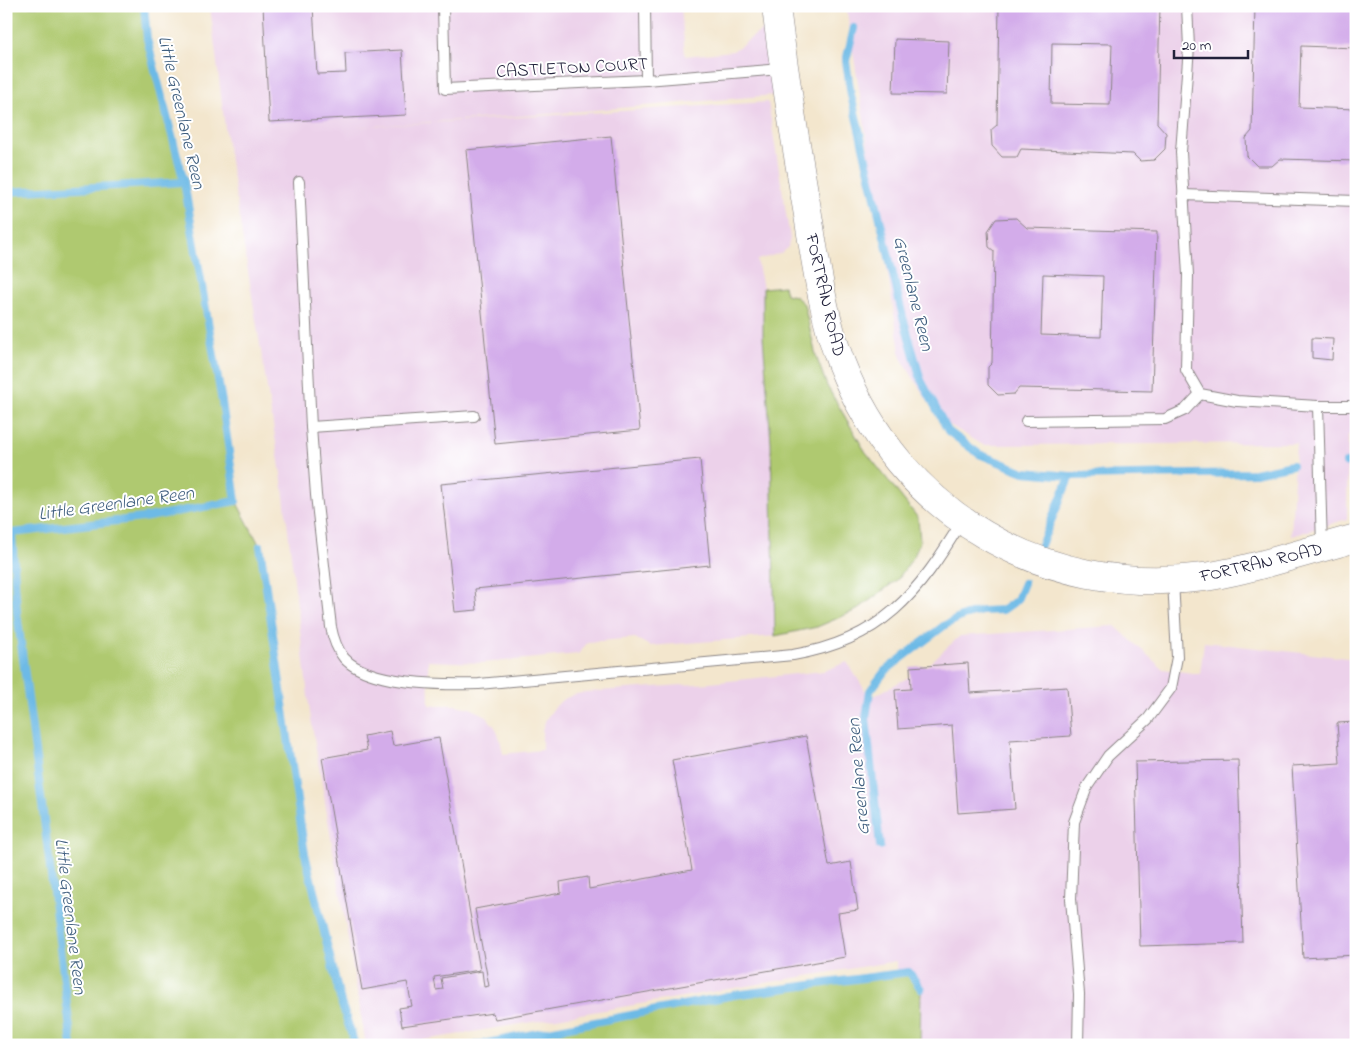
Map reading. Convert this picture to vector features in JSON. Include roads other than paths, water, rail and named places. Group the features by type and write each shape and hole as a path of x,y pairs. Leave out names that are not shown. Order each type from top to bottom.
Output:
{"street":[{"name":"FORTRAN ROAD","path":"776,6 783,69 818,270 828,322 840,361 856,397 877,435 902,467 931,496 983,534 1019,553 1057,567 1102,577 1140,580 1206,577 1356,538"}],"lane":[{"name":"CASTLETON COURT","path":"442,6 445,89 646,80 783,69"},
{"path":"645,6 646,80"},
{"path":"1187,6 1189,47 1181,152 1188,275 1186,370 1200,394 1237,401 1318,406 1356,406"},
{"path":"299,182 311,426 316,495 330,626 335,644 345,659 362,670 408,681 456,684 513,681 793,655 817,651 843,642 868,629 900,605 931,571 962,520"},
{"path":"1183,195 1356,201"},
{"path":"1026,421 1165,419 1185,410 1200,394"},
{"path":"1318,406 1322,548"},
{"path":"311,426 474,416"},
{"path":"1078,1045 1079,994 1071,900 1074,822 1087,787 1108,756 1148,719 1171,688 1177,657 1173,580"}],"waterway":[{"name":"Little Greenlane Reen","path":"72,1045 17,613 12,533 143,518 236,501 222,402 184,182 147,39 144,6"},
{"name":"Greenlane Reen","path":"854,28 846,61 851,95 903,317 921,380 948,431 979,454 1024,472 1070,476 1041,545"},
{"path":"6,192 184,182"},
{"name":"Greenlane Reen","path":"1346,463 1356,462"},
{"name":"Greenlane Reen","path":"1070,476 1255,473 1292,465"},
{"path":"260,546 305,854 341,1002 355,1045"},
{"name":"Greenlane Reen","path":"880,846 866,718 870,691 885,671 945,625 963,616 982,611 1003,610 1017,600 1024,583"},
{"path":"477,1045 734,995 909,972 921,989"}]}
